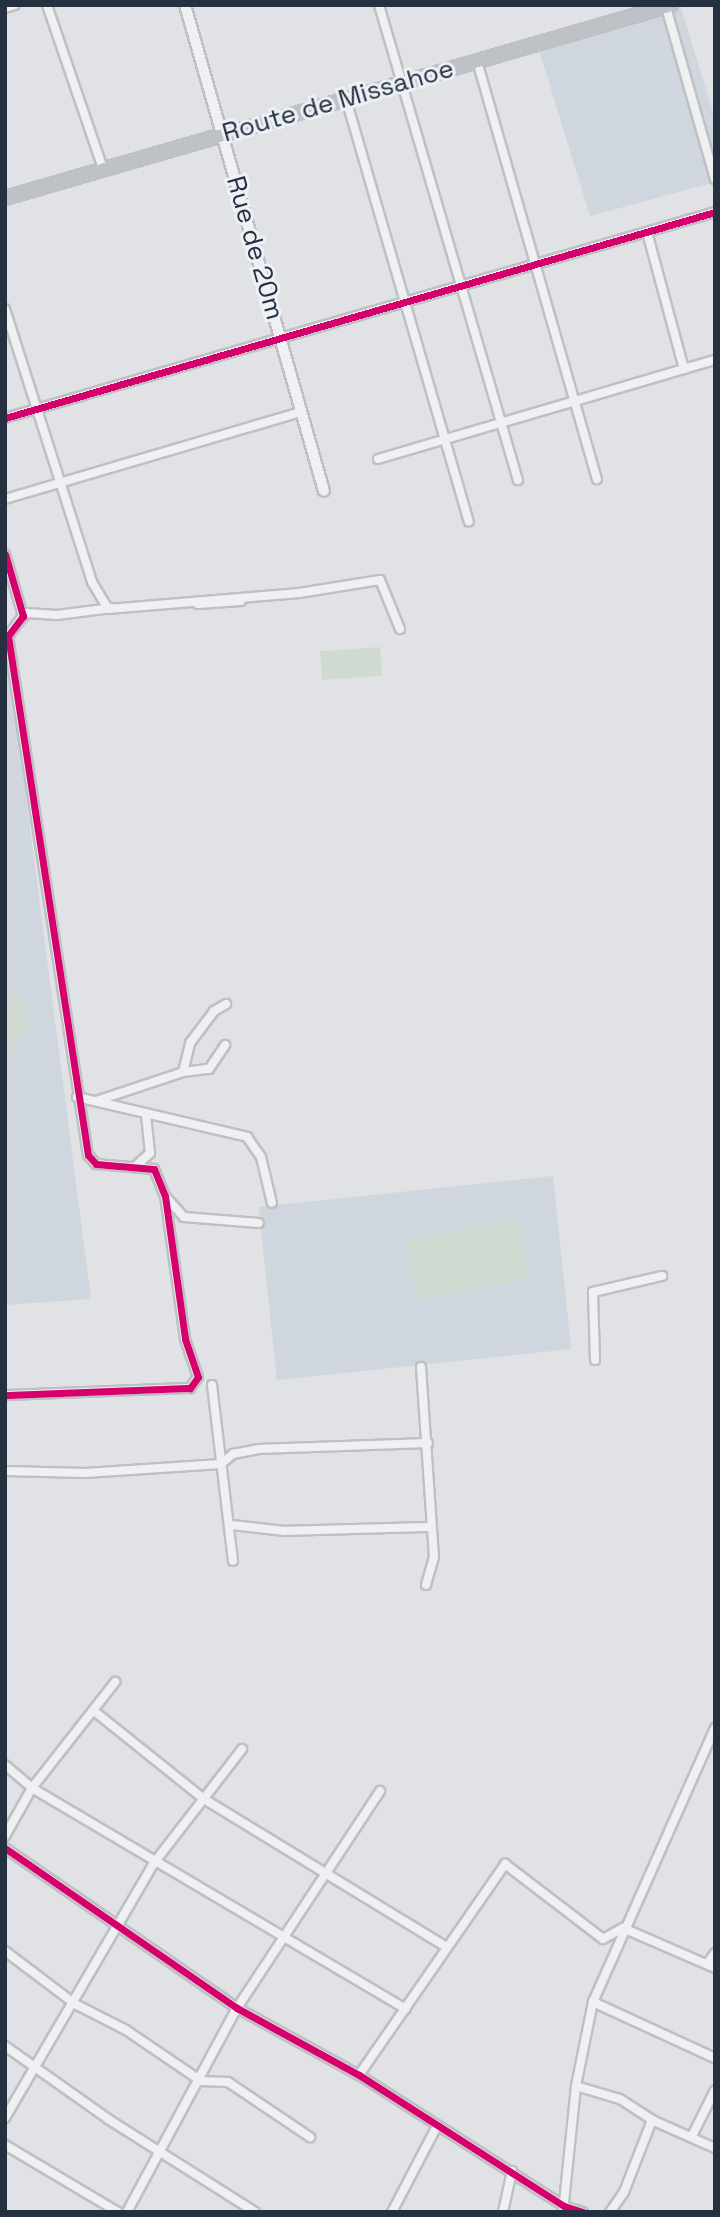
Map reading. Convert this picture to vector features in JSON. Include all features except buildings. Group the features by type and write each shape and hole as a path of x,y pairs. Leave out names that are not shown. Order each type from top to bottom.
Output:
{"main road":[{"name":"Route de Missahoe","path":"5,198 668,6"}],"street":[{"path":"5,8 15,5"},
{"path":"47,5 103,169"},
{"name":"Rue de 20m","path":"185,5 324,491"},
{"path":"379,5 518,480"},
{"path":"668,6 715,179"},
{"path":"477,61 597,479"},
{"path":"346,99 469,521"},
{"path":"5,418 715,212"},
{"path":"647,232 684,369"},
{"path":"5,309 92,582 108,609 299,593 380,580 400,629"},
{"path":"378,459 715,360"},
{"path":"5,499 301,412"},
{"path":"5,554 23,616 6,635"},
{"path":"6,635 27,613 57,615 76,609 275,598"},
{"path":"5,1395 190,1388 198,1377 185,1339 165,1196 154,1169 91,1161 77,1097 6,635"},
{"path":"183,1072 190,1043 214,1011 226,1004"},
{"path":"96,1101 183,1072 209,1069 225,1045"},
{"path":"77,1097 146,1115 228,1129 247,1137 261,1157 272,1203"},
{"path":"136,1166 150,1153 146,1115"},
{"path":"165,1196 184,1217 258,1223"},
{"path":"594,1360 593,1292 662,1276"},
{"path":"421,1367 434,1557 426,1585"},
{"path":"212,1385 221,1464 232,1525 233,1561"},
{"path":"5,1471 85,1473 221,1464 233,1454 258,1449 428,1443"},
{"path":"232,1525 285,1531 431,1527"},
{"path":"5,1836 32,1788 115,1682"},
{"path":"94,1711 204,1799 446,1947"},
{"path":"563,2209 576,2086 593,2002 622,1928 715,1728"},
{"path":"5,2118 38,2068 154,1863 242,1749"},
{"path":"5,1765 32,1788 154,1863 406,2009"},
{"path":"127,2212 201,2081 237,2008 380,1791"},
{"path":"5,1848 237,2008 359,2075 512,2171 563,2209 583,2212"},
{"path":"359,2075 505,1864 603,1938 622,1928"},
{"path":"622,1928 711,1966 715,1953"},
{"path":"5,1951 75,2004 126,2030 201,2081 228,2082 310,2137"},
{"path":"593,2002 715,2058"},
{"path":"5,2046 160,2152 255,2212"},
{"path":"576,2086 620,2099 652,2120 715,2148"},
{"path":"692,2136 715,2090"},
{"path":"610,2212 624,2192 652,2120"},
{"path":"392,2212 437,2126"},
{"path":"5,2146 118,2212"},
{"path":"503,2212 512,2171"}],"shaded area":[{"path":"681,7 715,119 715,182 590,216 539,50"},
{"path":"5,635 91,1299 5,1305"},
{"path":"380,647 382,676 322,680 320,651"},
{"path":"5,987 22,1000 30,1021 5,1064"},
{"path":"553,1176 571,1349 277,1380 259,1207"},
{"path":"518,1220 528,1279 416,1299 406,1240"}],"cycle path":[{"path":"5,418 715,212"},
{"path":"5,554 23,616 8,636 88,1155 96,1164 154,1169 165,1196 185,1339 198,1377 190,1388 5,1395"},
{"path":"5,1848 237,2008 359,2075 564,2206 583,2212"}]}
